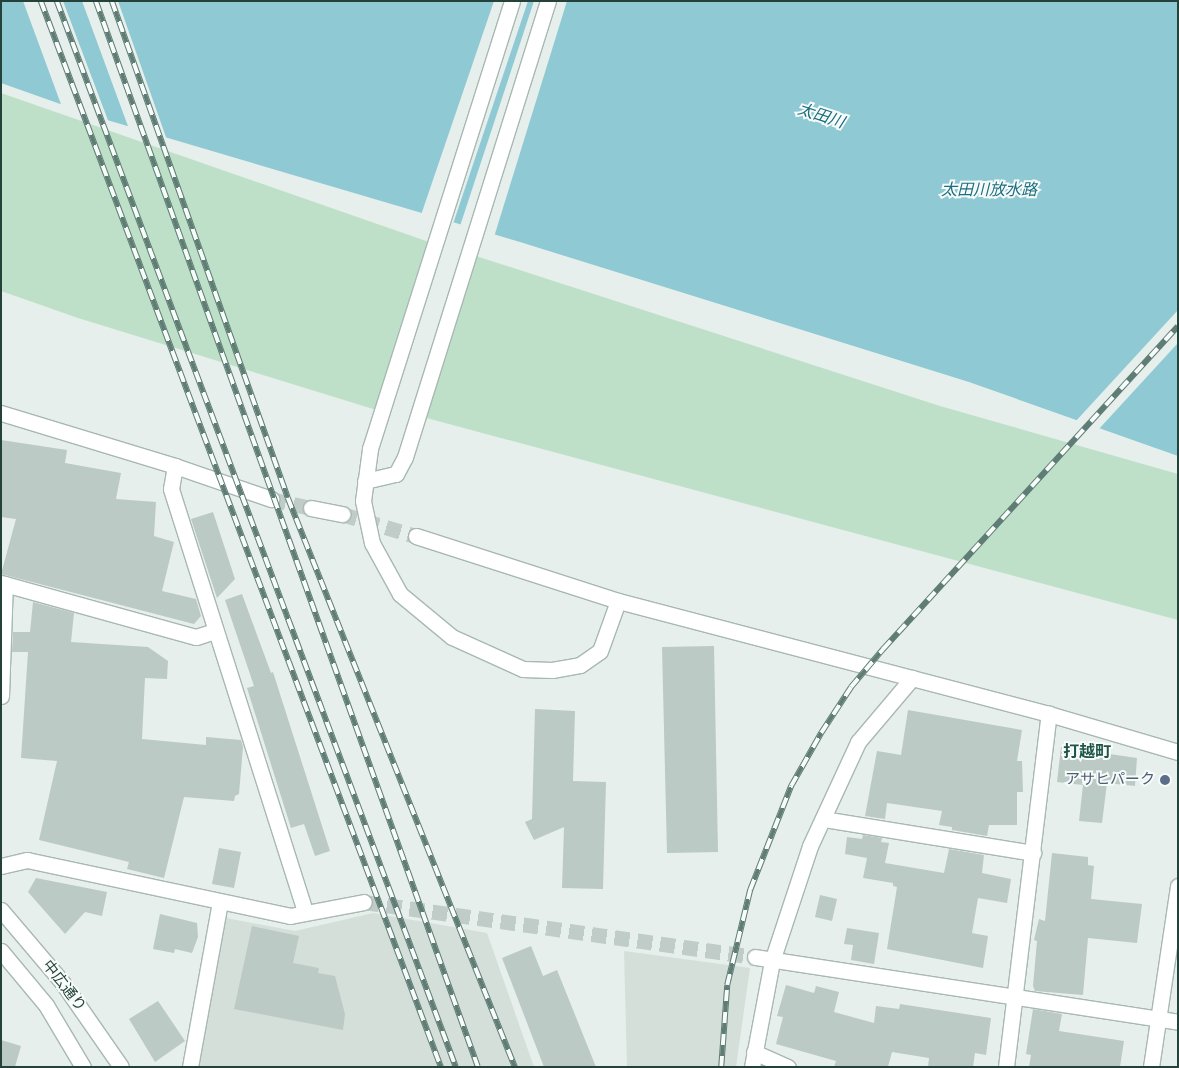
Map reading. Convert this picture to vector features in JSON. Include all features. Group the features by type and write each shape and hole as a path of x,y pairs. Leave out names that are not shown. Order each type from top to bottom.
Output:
{"street":[{"path":"512,1 370,449 363,501 372,543 400,594 452,636 523,669 552,670 580,665 600,650 618,600"},
{"path":"365,481 396,474 404,457 548,1"},
{"path":"1,412 175,466 271,499"},
{"path":"175,466 171,489 306,911"},
{"path":"311,508 342,514"},
{"path":"416,536 618,600 1049,714 1178,752"},
{"path":"1,696 3,583 196,637 215,631"},
{"path":"788,1067 753,1059 772,961 810,846 858,742 912,678"},
{"path":"1006,1067 1049,714"},
{"path":"824,819 1033,853"},
{"path":"1,866 27,860 290,916 306,911 364,902"},
{"path":"1151,1067 1178,886"},
{"path":"190,1067 220,902"},
{"name":"中広通り","path":"1,910 67,989 122,1067"},
{"path":"1,951 46,1005 83,1067"},
{"path":"755,957 1015,999 1178,1022"}],"shaded area":[{"path":"373,913 487,933 534,1067 196,1067 226,918 295,931"},
{"path":"624,951 750,968 736,1067 627,1067"}],"green space":[{"path":"1,93 429,242 383,412 78,318 1,291"},
{"path":"476,256 940,406 1178,474 1178,620 423,417"}],"water":[{"name":"太田川放水路","path":"1,1 1178,1 1178,456 969,382 520,242 97,117 1,83"}],"pier":[{"path":"23,1 63,1 109,123 62,107"},
{"path":"82,1 118,1 167,140 129,129"},
{"path":"494,1 528,1 453,224 421,215"},
{"path":"534,1 567,1 494,237 460,226"},
{"path":"1178,310 1178,343 1098,430 1075,422"}],"building":[{"path":"1,440 67,450 65,463 121,473 116,499 156,502 154,536 174,542 162,591 196,599 201,616 194,624 1,574 16,519 1,517"},
{"path":"213,512 235,579 217,598 191,519"},
{"path":"242,594 271,673 273,672 330,851 315,856 304,824 291,828 247,688 254,686 225,600"},
{"path":"33,602 74,613 71,642 148,647 168,661 167,679 145,678 142,739 206,745 206,737 241,740 243,747 239,794 235,796 234,801 184,797 164,878 127,869 129,862 39,840 57,761 21,758 28,652 12,652 13,632 30,632"},
{"path":"714,646 718,852 667,853 662,647"},
{"path":"535,709 575,711 573,781 606,782 603,889 562,888 564,827 534,840 525,822 532,819"},
{"path":"908,710 1022,730 1017,761 1022,761 1023,792 1017,792 1017,825 989,825 987,836 952,830 952,827 939,825 942,811 887,803 885,819 865,816 877,751 901,755"},
{"path":"1061,747 1137,758 1135,786 1107,783 1102,823 1079,821 1083,785 1057,782"},
{"path":"863,835 882,838 881,842 889,843 885,863 944,873 949,849 984,855 982,873 1011,879 1007,903 978,898 972,933 988,936 983,968 887,949 897,887 893,886 893,883 863,878 867,858 845,854 847,837 862,839"},
{"path":"219,848 241,852 234,888 212,884"},
{"path":"1052,853 1088,857 1088,865 1094,866 1091,899 1142,904 1137,943 1088,938 1083,995 1035,991 1033,986 1037,941 1034,940 1039,919 1045,921"},
{"path":"36,878 107,892 102,916 85,912 65,934 28,892"},
{"path":"820,895 837,899 832,921 815,917"},
{"path":"160,914 197,923 198,937 192,953 175,949 174,953 153,949"},
{"path":"252,926 299,936 293,963 319,968 318,973 335,976 345,1014 343,1030 234,1009"},
{"path":"847,928 879,933 874,964 851,960 853,945 844,944"},
{"path":"531,946 543,976 557,970 596,1067 544,1067 502,958"},
{"path":"786,985 814,993 816,986 839,992 834,1012 874,1023 876,1006 899,1009 900,1004 991,1018 986,1055 975,1053 973,1067 928,1067 929,1058 892,1052 888,1067 834,1067 836,1061 776,1044 783,1017 777,1016"},
{"path":"158,1001 185,1041 155,1062 129,1019"},
{"path":"1033,1009 1062,1014 1059,1031 1124,1041 1120,1067 1029,1067 1031,1055 1026,1054"},
{"path":"1,1040 21,1046 15,1067 1,1067"}],"tunnel":[{"path":"271,499 311,508"},
{"path":"342,514 416,536"},
{"path":"364,902 755,957"}],"railway":[{"path":"41,1 441,1067"},
{"path":"57,1 456,1067"},
{"path":"96,1 478,1067"},
{"path":"112,1 288,498 515,1067"},
{"path":"721,1067 727,985 750,890 791,786 821,733 851,687 883,649 1178,326"}],"place":[{"name":"アサヒパーク","path":"1165,780"}],"district":[{"name":"打越町","path":"1087,752"}],"water label":[{"name":"太田川","path":"821,116"}]}
